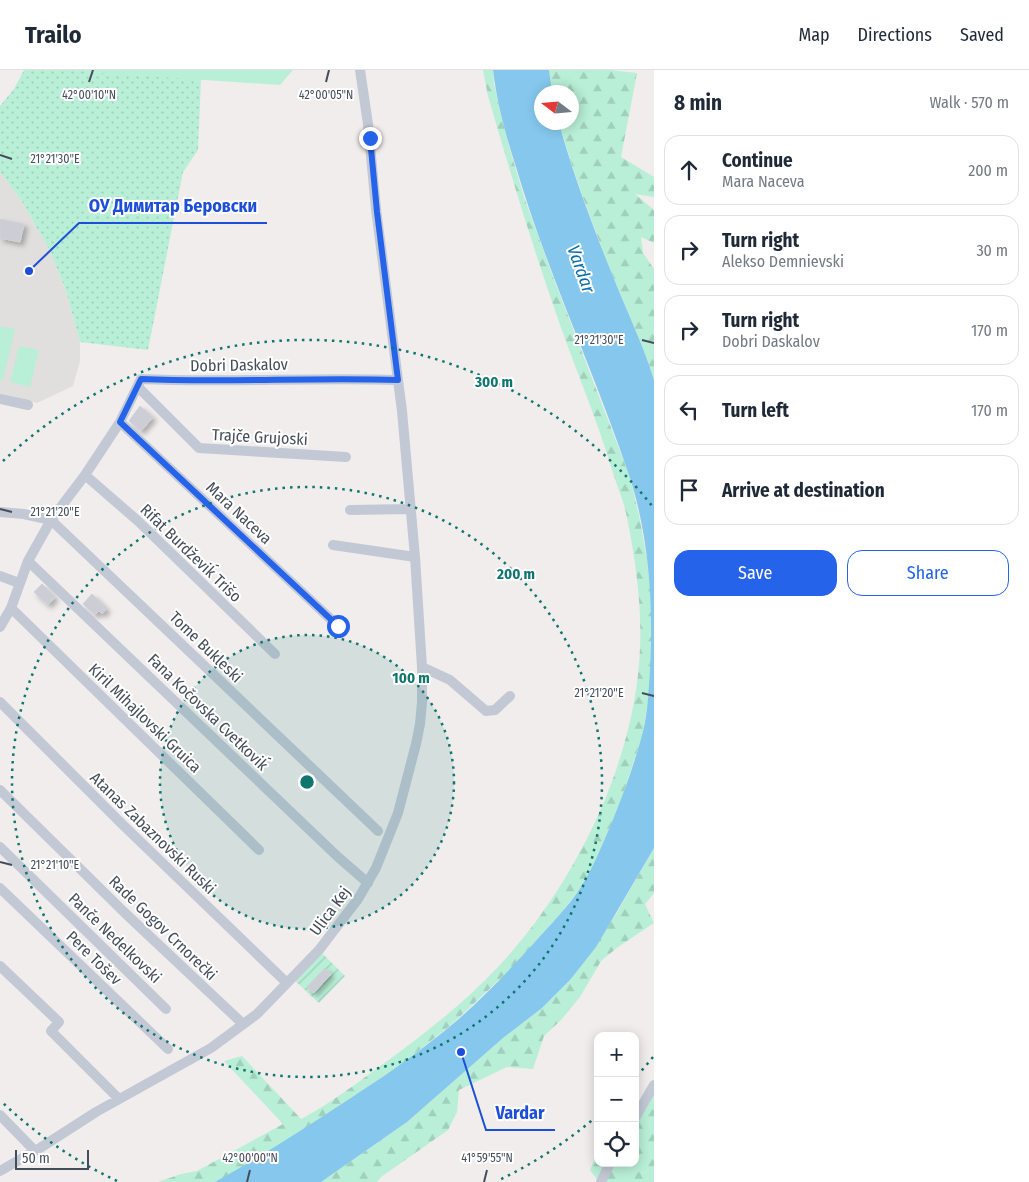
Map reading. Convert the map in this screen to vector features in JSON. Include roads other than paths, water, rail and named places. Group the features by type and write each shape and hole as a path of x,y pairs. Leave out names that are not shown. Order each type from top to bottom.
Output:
{"street":[{"name":"Ulica Kej","path":"0,1171 118,1098 211,1048 257,1014 319,950 368,883 398,813 416,744 422,702 422,667 416,557 398,380 360,70"},
{"name":"Dobri Daskalov","path":"140,383 346,378 398,380"},
{"path":"0,627 11,608 28,561 51,520 120,422 140,383"},
{"name":"Trajče Grujoski","path":"140,383 199,448 346,457"},
{"path":"0,399 28,405"},
{"name":"Mara Naceva","path":"120,422 338,626"},
{"name":"Rifat Burdževiḱ Trišo","path":"85,474 138,521 275,654"},
{"path":"350,510 410,509"},
{"path":"0,512 24,514 51,520"},
{"name":"Tome Bukleski","path":"51,520 378,831"},
{"path":"333,545 416,557"},
{"name":"Fana Kočovska Cvetkoviḱ","path":"28,561 338,857 368,883"},
{"path":"0,576 20,583"},
{"name":"Kiril Mihajlovski Gruica","path":"11,608 259,850"},
{"path":"422,667 450,680 482,709 489,712 498,708 510,696"},
{"name":"Atanas Zabaznovski Ruski","path":"0,702 123,825 287,983"},
{"name":"Rade Gogov Crnorečki","path":"0,790 125,913 243,1024"},
{"name":"Panče Nedelkovski","path":"0,846 166,1009"},
{"name":"Pere Tošev","path":"0,888 168,1049"},
{"path":"0,966 59,1022 51,1031 118,1098"},
{"path":"639,1111 654,1085"},
{"path":"0,1116 35,1151"},
{"path":"601,1182 608,1167"}],"water":[{"path":"493,70 549,70 551,85 534,85 534,130 561,130 585,205 654,380 654,848 596,947 570,980 542,1008 503,1038 407,1122 321,1182 215,1182 263,1154 376,1082 447,1029 486,994 510,969 565,909 585,880 619,805 643,733 649,686 651,606 642,526 629,475 528,206 505,131"}],"place":[{"name":"ОУ Димитар Беровски","path":"29,271"},
{"name":"Vardar","path":"461,1052"}]}
